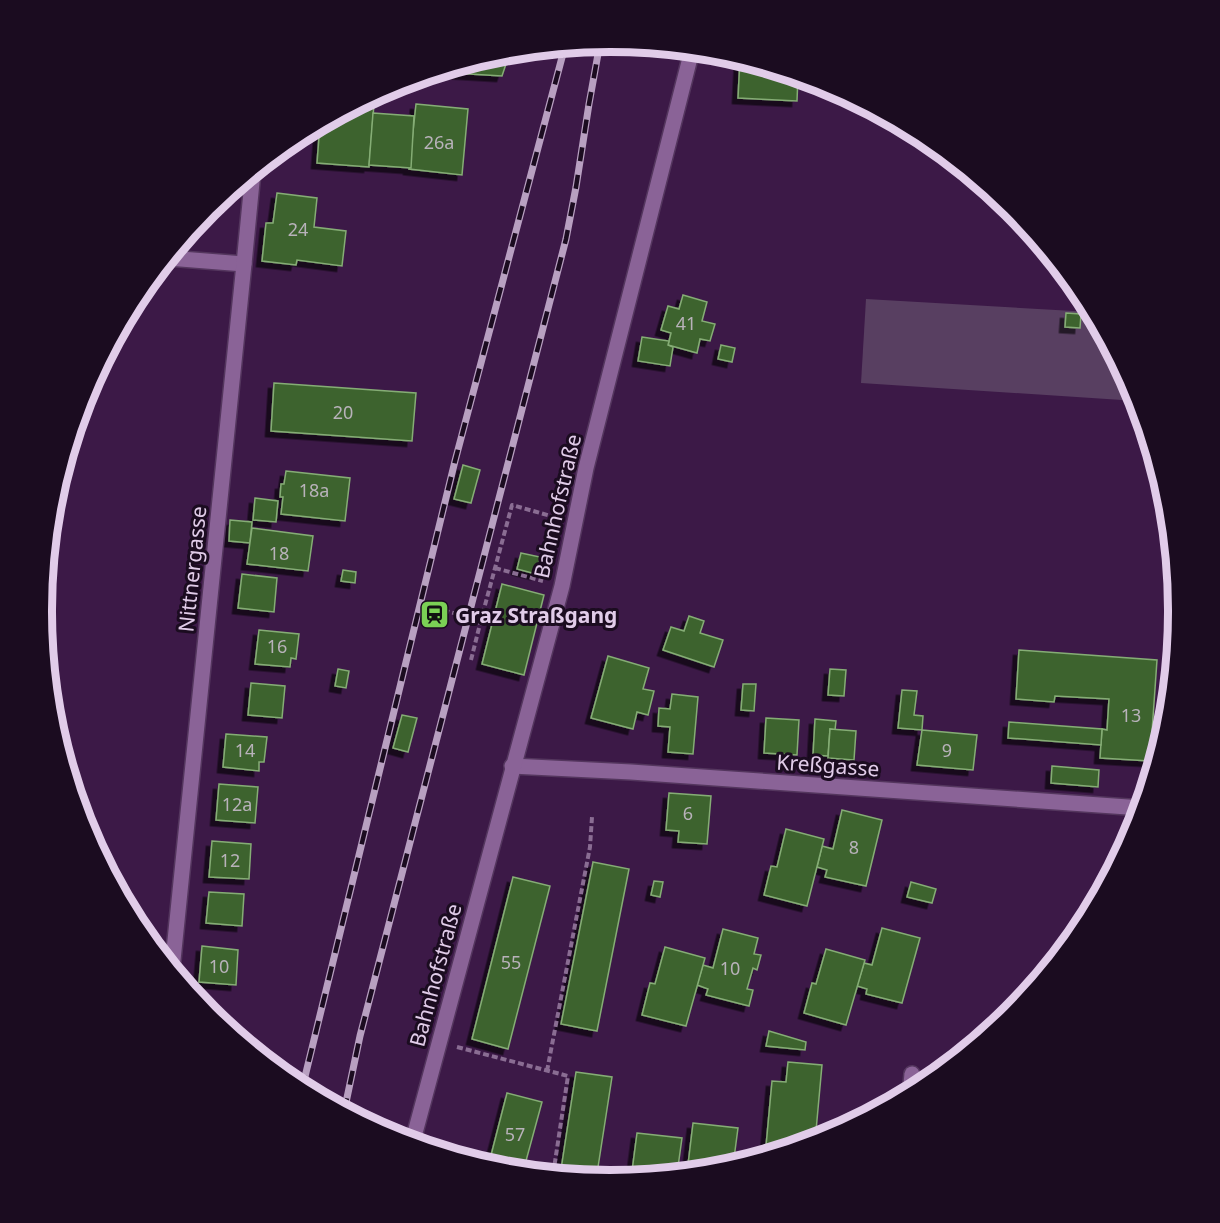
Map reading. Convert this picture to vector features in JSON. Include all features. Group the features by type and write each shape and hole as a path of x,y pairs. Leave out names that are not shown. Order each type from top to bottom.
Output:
{"street":[{"name":"Bahnhofstraße","path":"414,1135 562,586 586,468 690,58"},
{"name":"Nittnergasse","path":"173,959 251,184"},
{"path":"178,259 244,264"},
{"name":"Kreßgasse","path":"512,766 666,774 1132,807"},
{"path":"911,1082 912,1074"}],"path":[{"path":"471,660 512,505 576,523"},
{"path":"495,568 562,586"},
{"path":"426,606 481,620"},
{"path":"547,1071 590,847 592,818"},
{"path":"439,1043 568,1076 554,1167"}],"shaded area":[{"path":"866,299 1081,311 1110,363 1126,400 861,383"}],"building":[{"path":"507,62 502,76 458,73"},
{"path":"740,68 798,85 797,101 738,98"},
{"path":"416,104 468,109 462,175 409,169"},
{"path":"374,105 369,167 317,163 319,134"},
{"path":"373,113 414,116 411,168 369,165"},
{"path":"277,193 317,198 314,227 346,231 342,266 297,260 296,265 262,261 266,223 273,223"},
{"path":"683,295 707,302 702,321 715,324 710,341 700,339 697,353 668,345 671,333 661,330 668,306 679,309"},
{"path":"1066,313 1081,314 1080,328 1065,327"},
{"path":"642,337 669,341 668,345 673,347 670,366 638,361"},
{"path":"721,345 735,348 732,362 718,359"},
{"path":"274,383 416,393 412,441 271,431"},
{"path":"463,465 480,470 471,503 454,499"},
{"path":"286,471 350,478 345,521 281,514 283,497 280,497 281,484 284,484"},
{"path":"255,498 278,501 276,522 253,520"},
{"path":"230,520 252,522 250,543 229,541"},
{"path":"252,528 313,536 308,571 247,564"},
{"path":"521,553 540,557 536,574 517,569"},
{"path":"343,570 356,572 355,583 341,581"},
{"path":"242,574 277,578 274,612 238,608"},
{"path":"502,584 544,595 524,675 482,664"},
{"path":"689,616 704,621 700,633 723,640 714,667 663,650 671,627 684,631"},
{"path":"259,630 299,634 296,659 291,658 290,667 255,664"},
{"path":"1019,650 1157,660 1151,749 1148,761 1100,758 1102,729 1107,730 1109,699 1055,696 1054,702 1016,699"},
{"path":"608,656 649,668 643,689 654,691 648,715 637,712 633,729 591,718"},
{"path":"338,669 349,671 346,688 335,686"},
{"path":"830,669 846,670 844,696 828,695"},
{"path":"251,683 285,686 282,718 248,715"},
{"path":"743,684 756,684 754,711 741,710"},
{"path":"902,690 917,691 914,715 923,716 922,730 898,728"},
{"path":"672,694 698,697 693,754 668,752 670,727 658,726 659,708 670,709"},
{"path":"402,715 417,718 408,752 393,748"},
{"path":"766,718 799,720 797,755 764,753"},
{"path":"815,719 836,721 835,730 830,729 828,756 813,755"},
{"path":"1009,722 1102,729 1101,745 1008,738"},
{"path":"830,729 856,731 854,760 828,758"},
{"path":"922,730 977,735 973,770 917,765"},
{"path":"226,734 267,737 264,762 259,762 259,771 223,767"},
{"path":"1052,766 1099,770 1098,787 1051,783"},
{"path":"219,784 258,787 255,823 216,820"},
{"path":"669,793 711,796 707,844 678,842 679,831 666,830"},
{"path":"842,810 882,820 866,886 825,877 827,870 817,867 822,846 833,849"},
{"path":"786,829 824,839 807,906 764,895 771,866 777,867"},
{"path":"212,841 251,844 249,879 209,877"},
{"path":"593,862 629,869 597,1031 561,1024"},
{"path":"513,877 550,886 508,1049 472,1039"},
{"path":"654,881 663,882 660,897 651,895"},
{"path":"911,882 936,889 932,903 907,897"},
{"path":"209,892 244,894 242,926 206,923"},
{"path":"882,928 920,938 902,1003 866,994 867,989 857,986 864,963 872,965"},
{"path":"723,929 758,938 754,954 761,955 757,970 753,968 747,989 753,990 749,1006 706,995 708,989 697,985 703,965 713,968"},
{"path":"202,946 238,950 236,985 199,982"},
{"path":"665,947 705,958 686,1026 642,1015 650,983 655,984"},
{"path":"826,949 865,960 846,1025 804,1013 812,983 816,984"},
{"path":"769,1031 806,1042 805,1050 766,1046"},
{"path":"788,1062 822,1065 816,1131 766,1148 772,1081 786,1082"},
{"path":"576,1072 612,1077 598,1170 561,1168"},
{"path":"507,1093 542,1102 525,1164 490,1158"},
{"path":"693,1123 738,1128 734,1157 688,1165"},
{"path":"637,1133 682,1138 678,1166 632,1169"}],"railway":[{"path":"346,1104 360,1036 566,239 598,53"},
{"path":"304,1080 455,461 563,55"}],"place":[{"name":"Graz Straßgang","path":"434,615"}]}
